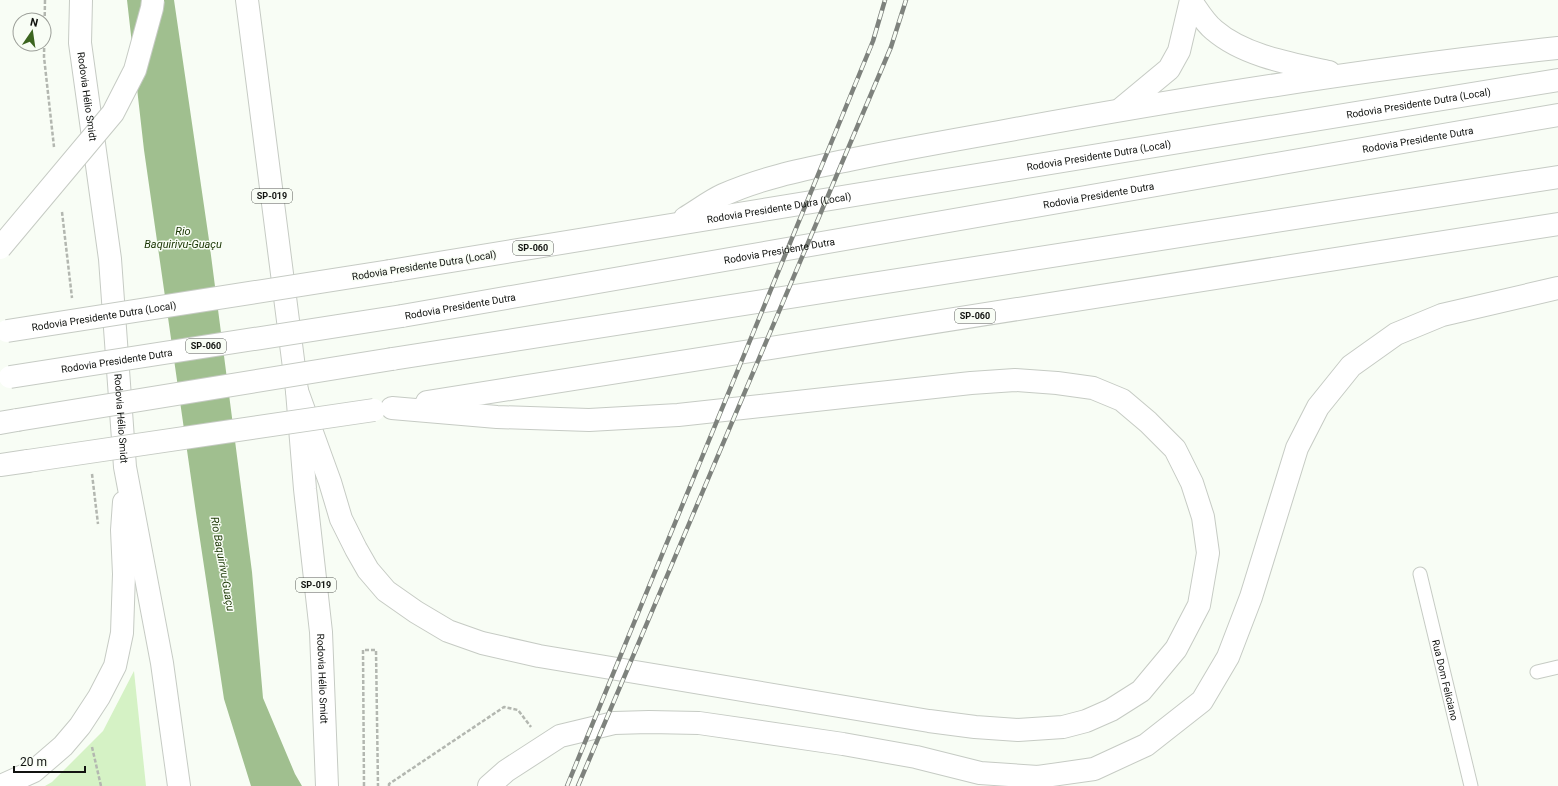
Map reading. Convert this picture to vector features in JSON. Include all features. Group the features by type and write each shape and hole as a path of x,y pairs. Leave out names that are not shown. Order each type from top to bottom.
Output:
{"highway":[{"name":"Rodovia Hélio Smidt","path":"81,0 80,43 110,259 125,467 162,663 179,786"},
{"path":"0,248 113,113 135,70 153,0"},
{"name":"Rodovia Hélio Smidt","path":"247,0 296,391 321,632 328,782"},
{"path":"1191,1 1212,29 1224,38 1244,48 1286,62 1343,75"},
{"path":"1121,109 1169,69 1179,51 1191,1"},
{"path":"675,224 722,196 756,183 790,172 908,148 1121,109 1463,58 1558,48"},
{"name":"Rodovia Presidente Dutra (Local)","path":"3,331 390,271 1558,80"},
{"name":"Rodovia Presidente Dutra","path":"5,378 402,316 1558,115"},
{"path":"9,422 392,359 1558,177"},
{"name":"SP-060","path":"0,465 383,409 1558,224"},
{"path":"489,786 506,771 560,736 614,723 699,723 842,744 916,757 980,773 1038,777 1094,769 1146,745 1202,701 1228,657 1251,597 1296,448 1318,407 1351,366 1396,334 1442,315 1558,288"},
{"path":"296,391 330,482 341,519 368,570 386,591 416,612 448,632 482,643 539,656 929,721 975,727 1018,730 1063,727 1086,721 1111,710 1141,691 1176,648 1199,605 1208,553 1203,517 1192,483 1175,449 1148,422 1122,400 1093,388 1015,380 971,383 678,415 589,420 383,409"},
{"path":"1,786 34,771 63,746 80,726 99,697 115,666 122,633 124,574 122,530 125,467"}],"lane":[{"name":"Rua Dom Feliciano","path":"1420,574 1471,786"},
{"path":"1537,672 1558,667"}],"path":[{"path":"364,786 363,650 376,650 378,786"},
{"path":"389,785 504,707 518,710 534,730 542,749"}],"shaded area":[{"path":"134,671 146,786 45,786 52,782 103,731"}],"water":[{"name":"Rio Baquirivu-Guaçu","path":"127,0 174,0 209,240 252,572 263,698 295,774 302,786 251,786 224,699 144,150"}],"railway":[{"path":"567,786 873,41 885,0"},
{"path":"578,786 891,47 906,0"}]}
